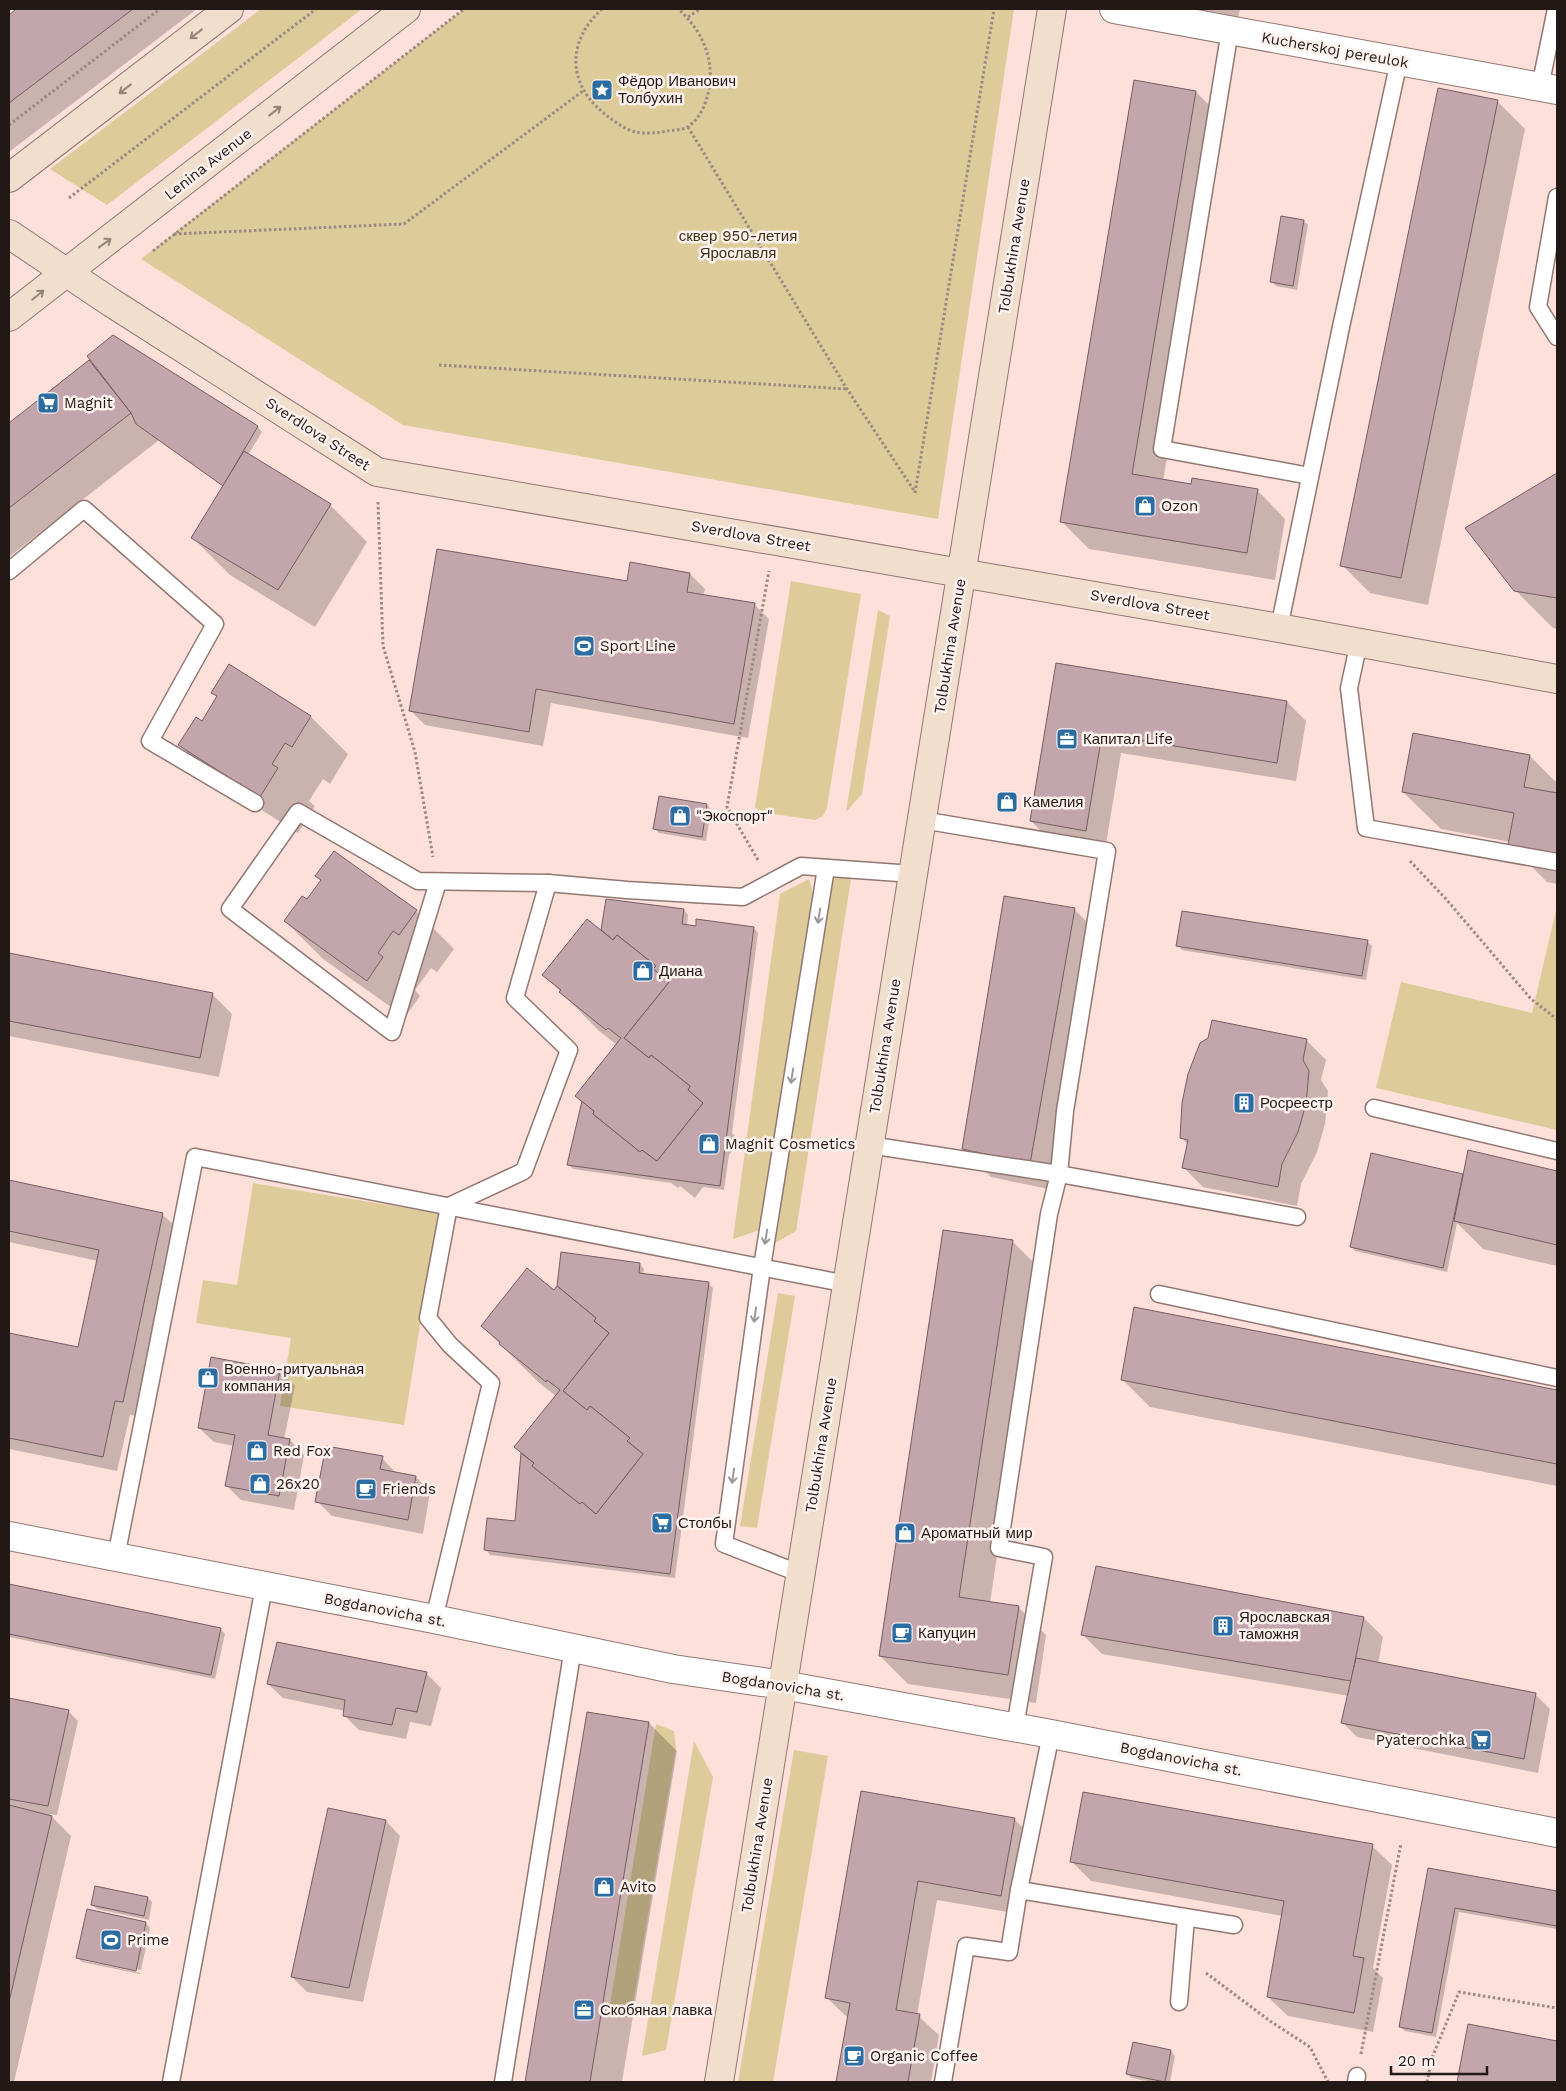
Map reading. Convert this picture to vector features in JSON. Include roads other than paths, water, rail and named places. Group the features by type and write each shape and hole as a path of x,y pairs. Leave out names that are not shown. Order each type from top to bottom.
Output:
{"main road":[{"path":"9,178 229,9"},
{"name":"Lenina Avenue","path":"9,317 406,9"},
{"name":"Tolbukhina Avenue","path":"719,2082 1052,9"},
{"name":"Sverdlova Street","path":"9,234 377,472 961,572 1557,679"}],"street":[{"name":"Kucherskoj pereulok","path":"1114,9 1549,88"},
{"name":"Bogdanovicha st.","path":"9,1536 434,1619 673,1669 783,1685 1015,1727 1557,1834"}],"lane":[{"path":"1549,88 1556,9"},
{"path":"1230,30 1162,449 1310,476"},
{"path":"1279,628 1399,61"},
{"path":"1557,197 1538,307 1557,336"},
{"path":"9,571 84,509 215,624 150,741 255,803"},
{"path":"1359,642 1349,688 1366,828 1557,862"},
{"path":"438,882 392,1032 230,909 298,812 418,881 548,883 744,897 801,866 913,874"},
{"path":"922,820 1107,851 1065,1111 1059,1174 1049,1214 999,1548 1044,1557 1015,1727"},
{"path":"800,1574 724,1544 762,1267 826,868"},
{"path":"449,1206 524,1171 569,1050 515,998 548,883"},
{"path":"1374,1108 1557,1151"},
{"path":"869,1145 1059,1174 1296,1217"},
{"path":"116,1557 195,1157 847,1284"},
{"path":"434,1619 491,1383 450,1345 428,1318 449,1206"},
{"path":"1159,1294 1557,1378"},
{"path":"172,2082 264,1587"},
{"path":"503,2082 573,1648"},
{"path":"943,2082 966,1946 1009,1952 1019,1890 1051,1734"},
{"path":"1019,1890 1234,1925"},
{"path":"1179,2002 1186,1918"}],"place":[{"name":"Фёдор Иванович Толбухин","path":"602,90"},
{"name":"Magnit","path":"48,403"},
{"name":"Ozon","path":"1145,506"},
{"name":"Sport Line","path":"584,646"},
{"name":"Капитал Life","path":"1067,739"},
{"name":"Камелия","path":"1007,802"},
{"name":"\"Экоспорт\"","path":"680,816"},
{"name":"Диана","path":"643,971"},
{"name":"Росреестр","path":"1244,1103"},
{"name":"Magnit Cosmetics","path":"709,1144"},
{"name":"Военно-ритуальная компания","path":"208,1378"},
{"name":"Red Fox","path":"257,1451"},
{"name":"26x20","path":"260,1484"},
{"name":"Friends","path":"366,1489"},
{"name":"Столбы","path":"662,1523"},
{"name":"Ароматный мир","path":"905,1533"},
{"name":"Ярославская таможня","path":"1223,1626"},
{"name":"Капуцин","path":"902,1633"},
{"name":"Pyaterochka","path":"1481,1740"},
{"name":"Avito","path":"604,1887"},
{"name":"Prime","path":"111,1940"},
{"name":"Скобяная лавка","path":"584,2010"},
{"name":"Organic Coffee","path":"854,2056"}],"park label":[{"name":"сквер 950-летия Ярославля","path":"738,244"}]}
